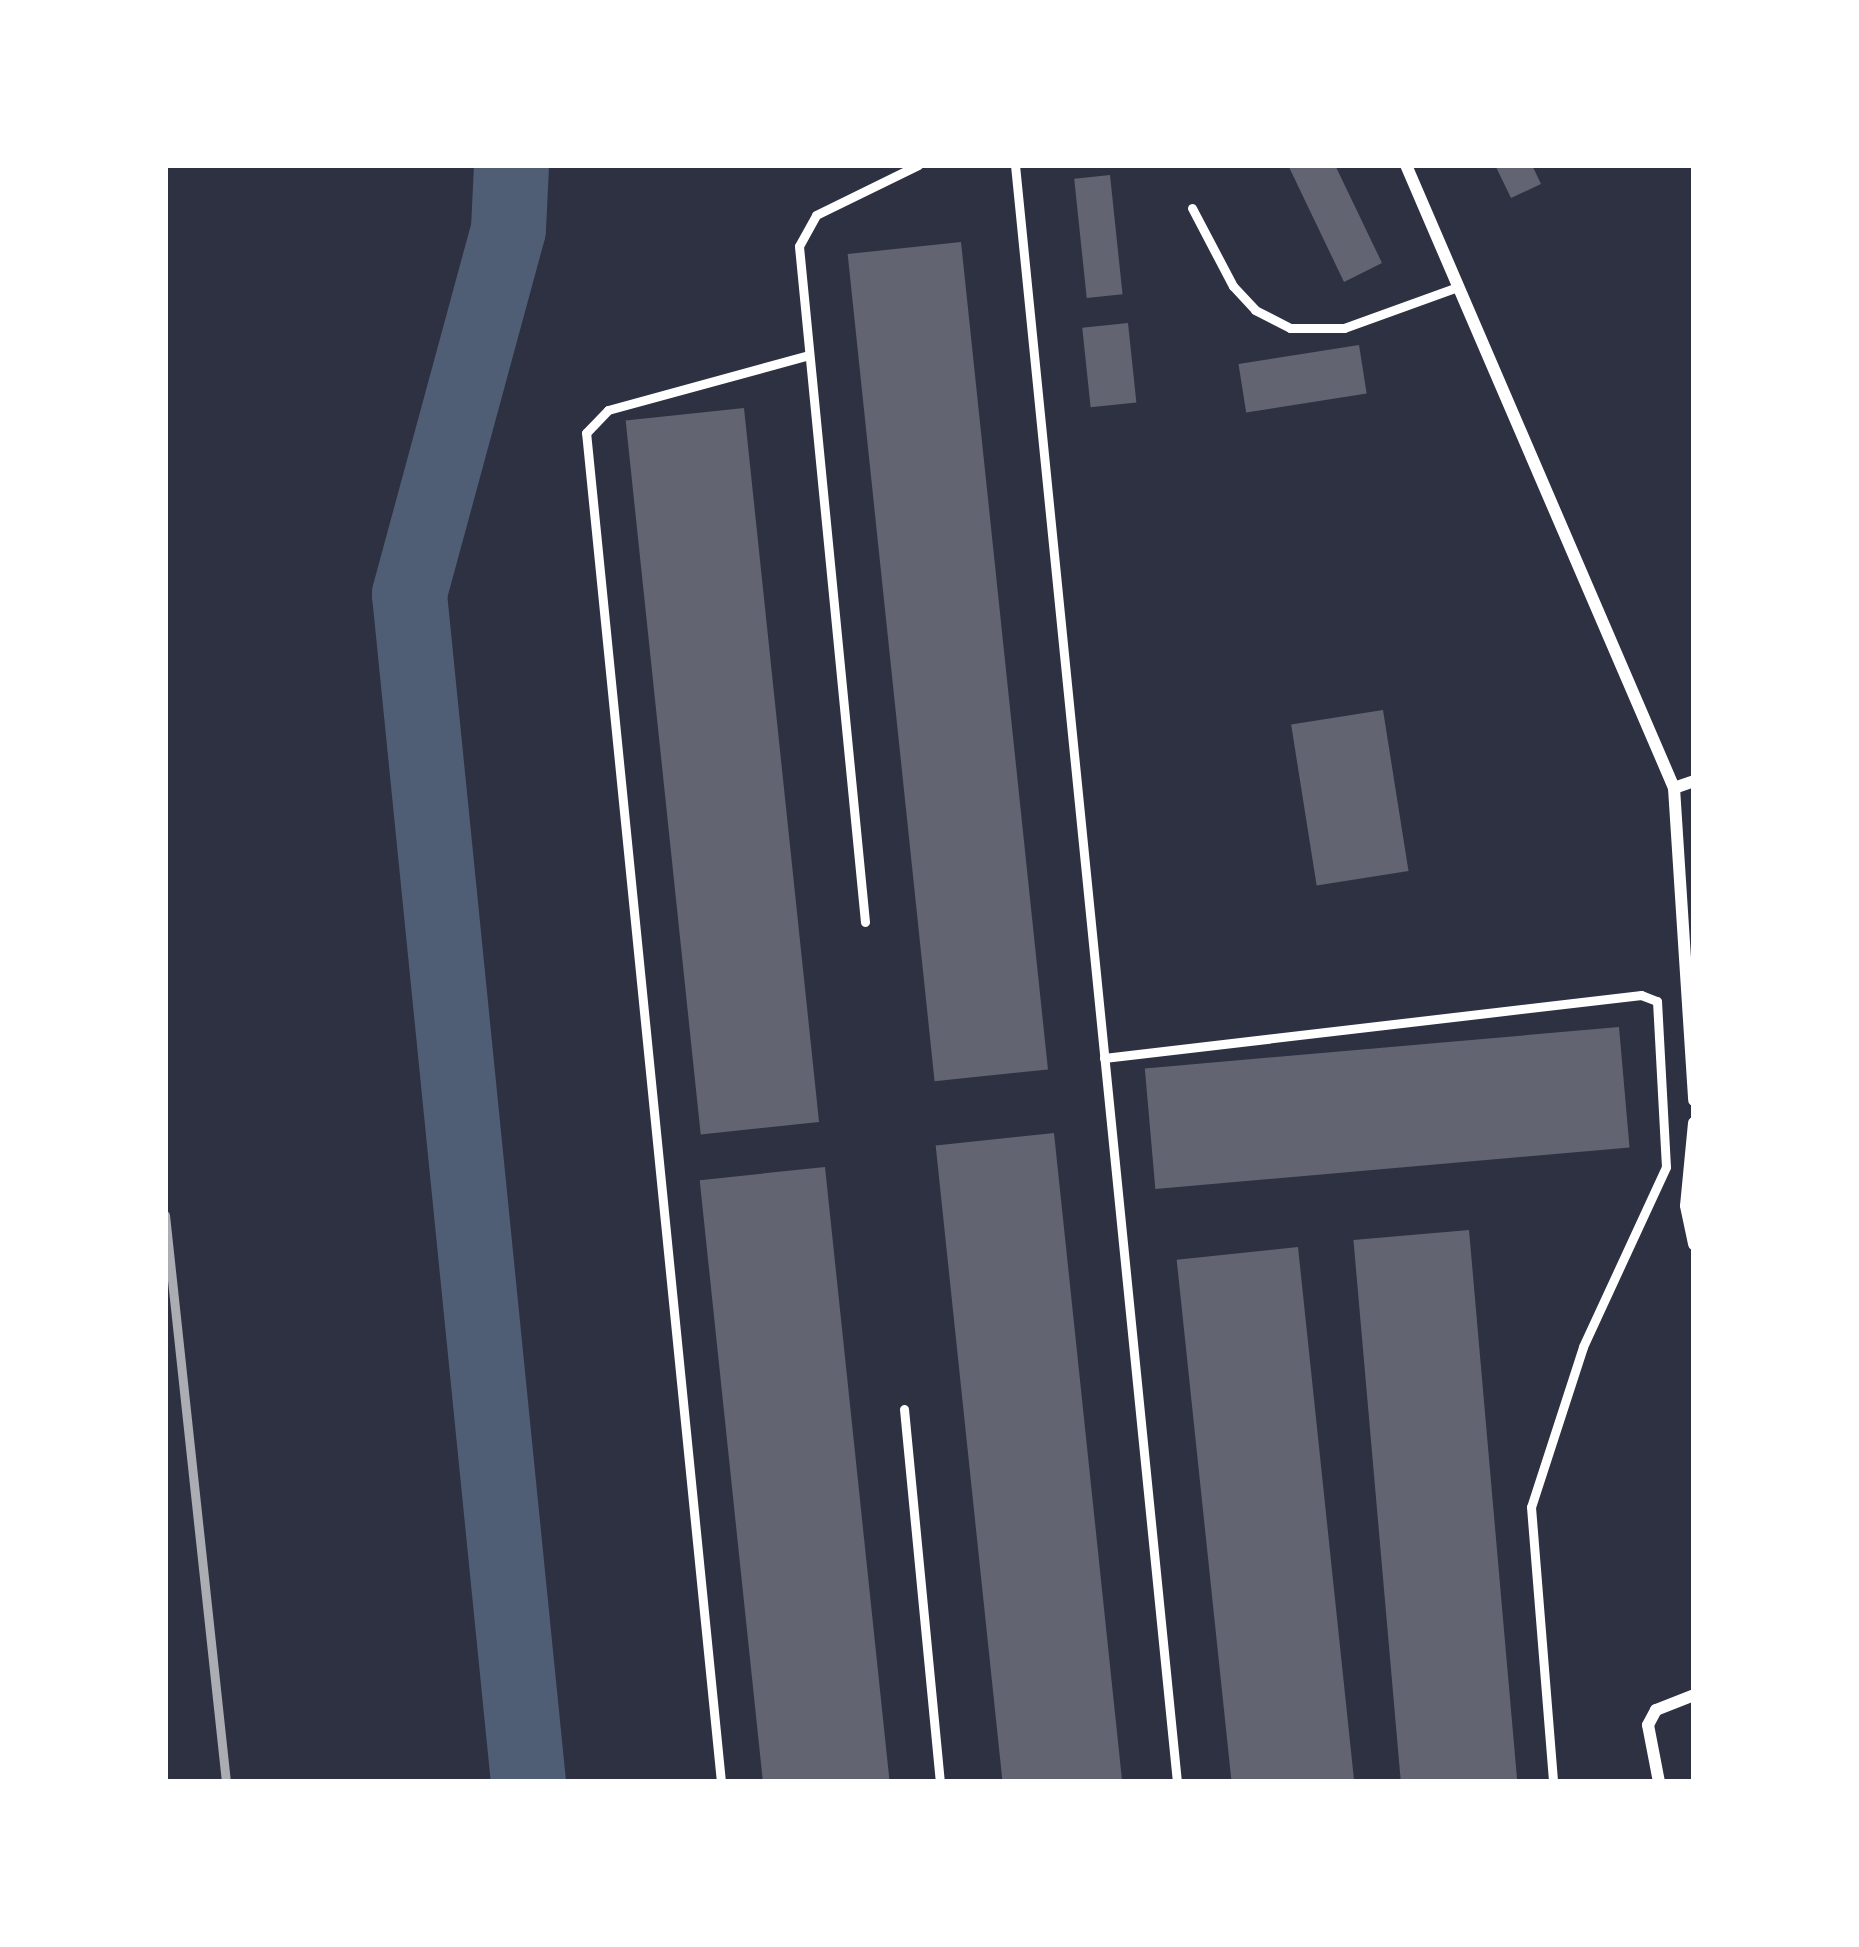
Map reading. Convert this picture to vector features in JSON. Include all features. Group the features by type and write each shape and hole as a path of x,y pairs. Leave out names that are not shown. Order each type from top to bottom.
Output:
{"street":[{"path":"1406,165 1674,788 1694,1100"},
{"path":"1674,788 1694,781"},
{"path":"1692,1243 1694,1123"},
{"path":"1658,1782 1648,1725 1656,1710 1694,1695"}],"lane":[{"path":"865,922 799,246 807,223 918,165"},
{"path":"1015,165 1177,1782"},
{"path":"1192,208 1233,286 1255,310 1290,328 1344,328 1457,287"},
{"path":"721,1782 586,433 608,410 809,355"},
{"path":"1104,1058 1641,995 1657,1001 1666,1167 1583,1347 1531,1508 1553,1782"},
{"path":"904,1409 940,1782"}],"building":[{"path":"1288,165 1335,165 1382,263 1344,282"},
{"path":"1495,165 1532,165 1541,184 1511,198"},
{"path":"1110,175 1123,294 1087,298 1074,179"},
{"path":"961,242 1048,1069 935,1081 848,254"},
{"path":"1128,323 1136,403 1091,407 1082,328"},
{"path":"1359,345 1367,393 1246,412 1239,364"},
{"path":"744,408 819,1122 701,1135 626,420"},
{"path":"1383,710 1408,871 1317,886 1291,725"},
{"path":"1619,1027 1630,1148 1155,1189 1145,1068"},
{"path":"1054,1133 1122,1781 1003,1782 936,1145"},
{"path":"825,1167 890,1782 763,1782 700,1180"},
{"path":"1469,1230 1517,1782 1401,1782 1353,1240"},
{"path":"1298,1247 1354,1782 1232,1782 1177,1260"}],"waterway":[{"path":"511,165 508,229 409,594 528,1782"}],"railway":[{"path":"165,1215 226,1782"}]}
